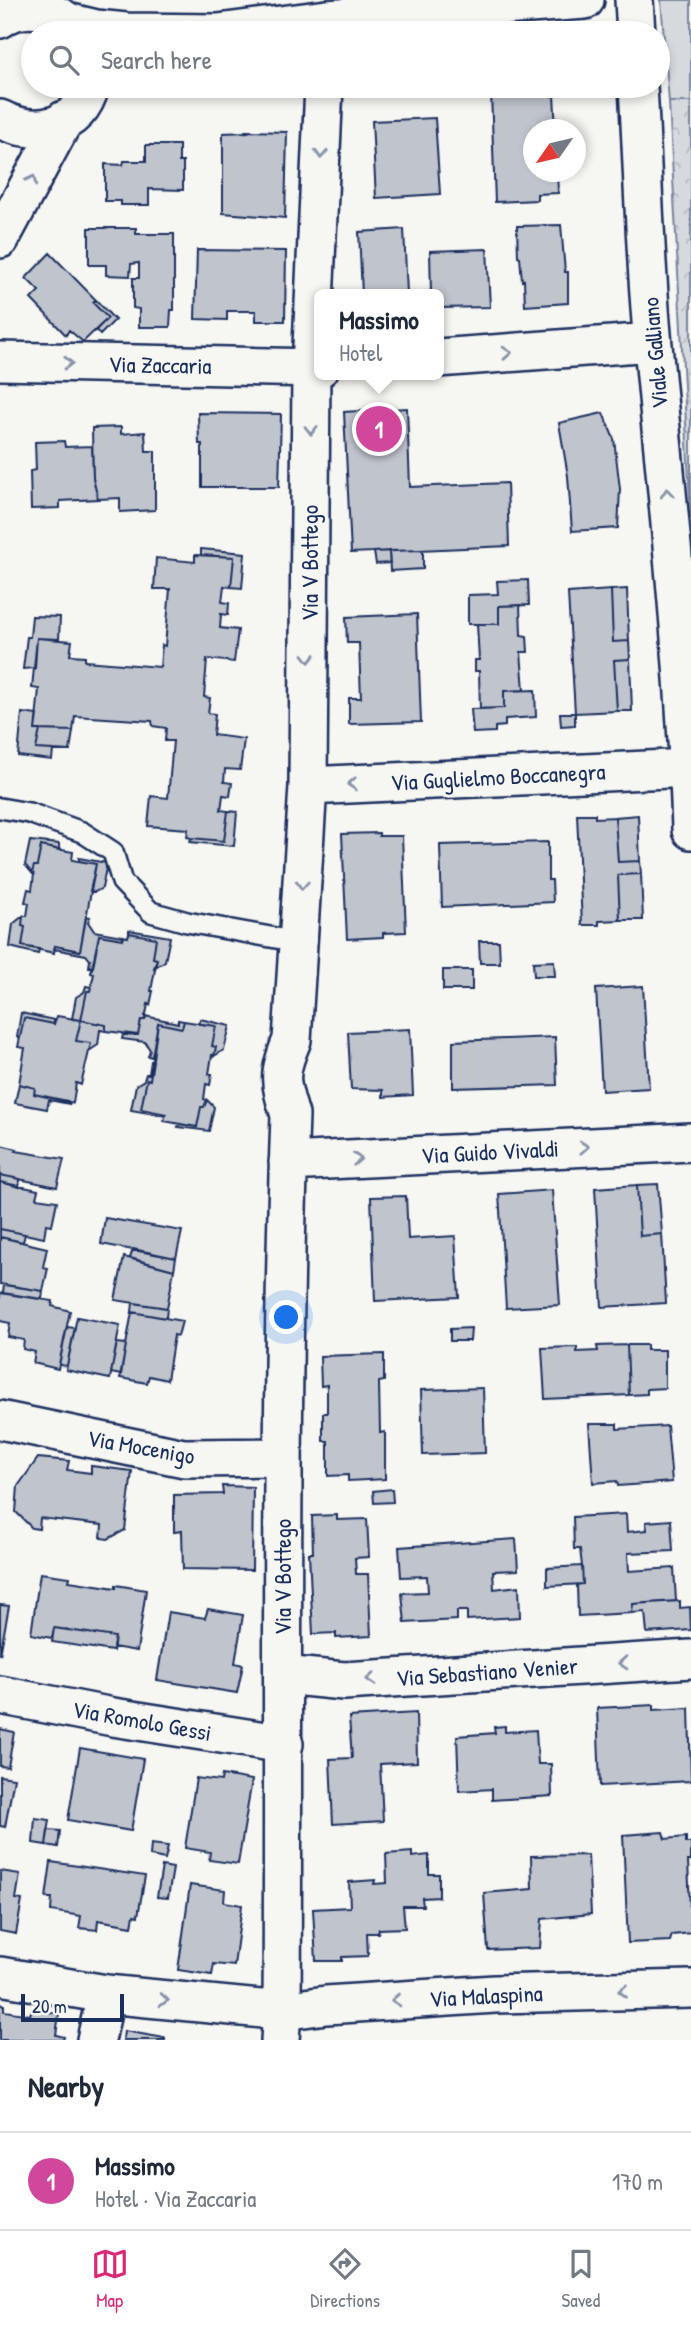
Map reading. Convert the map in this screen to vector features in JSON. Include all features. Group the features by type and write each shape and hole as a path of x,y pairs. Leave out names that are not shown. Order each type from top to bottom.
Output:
{"street":[{"path":"377,21 585,0"},
{"path":"634,0 635,21"},
{"path":"8,11 41,10 57,14 66,21"},
{"name":"Via V Bottego","path":"318,289 324,98"},
{"name":"Viale Galliano","path":"639,98 652,342 677,447 691,830"},
{"path":"0,119 13,126 31,130 48,128 78,104"},
{"path":"0,239 78,104"},
{"path":"444,358 652,342"},
{"name":"Via Zaccaria","path":"0,361 314,368"},
{"name":"Via V Bottego","path":"281,2026 283,1457 290,1115 281,1086 282,1063 292,1041 308,786 315,380"},
{"name":"Via Guglielmo Boccanegra","path":"308,786 689,768"},
{"name":"Via Guido Vivaldi","path":"288,1162 691,1142"},
{"name":"Via Mocenigo","path":"0,1420 184,1458 283,1457"},
{"name":"Via Sebastiano Venier","path":"283,1675 344,1681 691,1659"},
{"name":"Via Romolo Gessi","path":"0,1695 113,1717 284,1744"},
{"name":"Via Malaspina","path":"0,1976 281,2026 326,2005 495,1994 691,1989"},
{"path":"96,2040 106,1994"}],"lane":[{"path":"0,808 29,813 82,832 113,852 122,882 150,912 187,922 298,942"}],"green space":[{"path":"661,0 691,0 691,102 669,102 670,21 663,21"},
{"path":"669,102 691,102 691,518"}],"building":[{"path":"491,98 554,98 555,119 523,119 523,182 557,182 558,193 537,194 537,200 495,202"},
{"path":"435,118 440,194 376,198 372,121"},
{"path":"287,132 285,218 223,213 223,133"},
{"path":"146,145 179,145 179,162 183,162 183,190 149,189 149,205 121,205 121,201 105,201 105,164 123,165 124,161 146,161"},
{"path":"561,225 565,272 568,272 568,303 525,306 517,226"},
{"path":"89,228 136,228 136,234 174,234 174,310 171,310 170,327 139,327 139,309 133,308 133,278 139,278 139,263 131,264 130,276 106,275 106,265 89,265"},
{"path":"404,229 407,289 362,289 359,232"},
{"path":"487,249 490,307 444,308 444,289 431,289 430,251"},
{"path":"197,250 286,251 285,321 256,321 256,311 227,311 227,320 195,319"},
{"path":"50,253 96,300 93,303 108,318 83,342 69,330 66,335 31,299 39,291 26,278"},
{"path":"96,300 115,320 100,335 96,330 108,318 93,303"},
{"path":"407,408 410,487 507,483 509,546 351,553 344,412"},
{"path":"198,413 281,414 279,487 202,487 202,444 199,444"},
{"path":"603,413 614,439 620,489 618,528 572,531 568,476 559,423"},
{"path":"121,427 121,434 145,432 146,451 155,451 155,510 120,512 120,498 98,499 93,478 92,428"},
{"path":"64,441 65,447 92,446 93,478 98,499 60,501 60,508 31,509 30,471 36,470 35,442"},
{"path":"201,549 245,553 242,588 231,587 234,557 201,555"},
{"path":"423,550 423,569 390,571 389,551"},
{"path":"389,551 390,563 376,564 374,552"},
{"path":"195,555 234,557 231,587 224,586 222,602 229,603 228,615 221,614 220,628 238,630 234,662 207,659 204,697 210,698 208,713 215,714 213,735 244,739 240,770 225,769 224,782 232,783 230,796 223,795 221,810 228,811 224,841 187,837 188,829 148,826 151,796 168,798 173,741 165,741 166,728 153,726 152,721 75,716 73,731 35,730 39,689 32,688 37,638 72,641 70,655 85,656 85,661 160,667 162,645 165,646 170,589 154,589 156,558 195,562"},
{"path":"528,580 529,605 499,606 499,624 468,624 468,595 498,594 497,581"},
{"path":"627,589 629,641 613,642 611,590"},
{"path":"611,590 613,642 629,641 630,659 614,660 617,711 575,713 568,593"},
{"path":"520,605 521,635 527,636 528,652 521,652 524,690 504,691 504,708 480,709 479,671 475,671 475,660 479,660 477,624 499,624 499,606"},
{"path":"417,614 421,722 349,724 349,698 361,698 359,643 347,643 346,617"},
{"path":"32,616 60,617 59,639 37,638 35,668 23,669 27,637 30,637"},
{"path":"630,659 632,711 617,711 614,660"},
{"path":"535,690 536,717 505,719 505,726 495,727 495,732 473,733 471,709 504,708 504,691"},
{"path":"22,713 37,715 35,730 40,730 36,749 53,750 52,760 18,756"},
{"path":"560,713 575,713 575,725 561,726"},
{"path":"40,730 73,731 70,751 36,749"},
{"path":"228,811 237,812 234,846 190,842 191,838 224,841"},
{"path":"577,814 595,814 595,818 615,817 618,862 640,861 641,874 618,875 620,920 599,921 599,925 582,925"},
{"path":"638,815 640,861 618,862 615,817"},
{"path":"379,833 379,836 402,836 406,932 383,933 383,937 347,939 342,834"},
{"path":"30,841 59,844 59,850 41,846 37,866 34,866 32,873 25,865"},
{"path":"548,842 548,880 552,880 553,902 442,907 440,845"},
{"path":"41,846 73,852 72,860 96,864 80,951 55,946 54,953 22,946 25,927 22,926 23,916 27,916 29,903 25,902 28,889 32,890 32,873 34,866 37,866"},
{"path":"79,858 107,863 102,888 95,892 90,891 96,864 79,861"},
{"path":"641,874 643,920 620,920 618,875"},
{"path":"23,916 22,926 25,927 22,946 39,949 38,954 10,947 13,924"},
{"path":"86,916 90,917 88,922 94,931 123,936 123,939 99,935 93,967 89,967 90,960 86,955 54,949 55,946 80,951"},
{"path":"129,930 170,937 165,961 154,968 157,959 153,958 156,938 129,933"},
{"path":"129,933 156,938 153,958 157,959 153,991 138,1035 106,1031 106,1025 81,1020 87,991 90,991 94,974 91,973 99,935 123,939 123,936 128,937"},
{"path":"479,941 499,941 500,963 480,963"},
{"path":"554,961 555,976 534,976 533,962"},
{"path":"443,970 472,970 472,990 443,990"},
{"path":"86,986 91,987 90,991 87,991 81,1020 72,1019 76,997 84,992"},
{"path":"643,986 649,1088 602,1091 596,989"},
{"path":"21,1013 54,1020 54,1024 24,1018 20,1038 17,1037"},
{"path":"57,1016 81,1020 76,1041 91,1043 81,1085 76,1083 73,1103 34,1094 35,1088 19,1084 25,1048 18,1047 24,1018 54,1024"},
{"path":"145,1016 178,1023 178,1020 184,1021 182,1028 158,1023 152,1057 148,1056 150,1050 145,1042 122,1039 123,1035 138,1035 141,1020 145,1020"},
{"path":"200,1019 230,1026 224,1050 214,1056 216,1047 212,1046 216,1026 199,1024"},
{"path":"81,1020 106,1025 106,1031 100,1030 98,1045 89,1051 91,1043 76,1041"},
{"path":"184,1021 216,1026 212,1046 216,1047 209,1074 212,1074 210,1085 206,1084 204,1099 207,1100 204,1107 201,1107 197,1127 164,1121 166,1114 141,1109 147,1079 150,1080 158,1023 182,1028"},
{"path":"410,1029 413,1095 383,1097 383,1090 351,1089 348,1032"},
{"path":"555,1037 557,1085 453,1088 453,1041"},
{"path":"151,1061 150,1080 147,1079 141,1109 166,1114 165,1116 131,1110 136,1085 149,1074"},
{"path":"19,1084 35,1088 34,1094 68,1101 69,1104 49,1100 47,1109 15,1103"},
{"path":"207,1100 214,1107 209,1131 178,1127 179,1124 197,1127 201,1107 204,1107"},
{"path":"0,1145 17,1149 16,1151 64,1159 57,1187 0,1175"},
{"path":"0,1175 20,1179 19,1187 0,1182"},
{"path":"0,1182 38,1190 36,1198 57,1201 52,1225 46,1224 44,1238 0,1229"},
{"path":"658,1184 662,1234 640,1236 637,1185"},
{"path":"637,1185 640,1236 662,1234 666,1303 602,1307 595,1188"},
{"path":"552,1190 560,1305 506,1308 499,1194"},
{"path":"406,1196 408,1239 455,1236 459,1297 375,1301 371,1197"},
{"path":"105,1218 182,1231 176,1258 101,1244"},
{"path":"0,1229 25,1234 23,1242 0,1237"},
{"path":"0,1237 47,1248 43,1267 48,1268 43,1291 0,1284"},
{"path":"133,1249 176,1258 174,1270 130,1258"},
{"path":"124,1257 174,1270 167,1308 115,1300"},
{"path":"4,1285 43,1291 42,1299 3,1293"},
{"path":"0,1293 53,1301 52,1306 70,1311 58,1369 33,1363 35,1352 23,1349 24,1340 8,1337 10,1323 0,1321"},
{"path":"133,1303 167,1308 166,1318 132,1312"},
{"path":"132,1312 182,1321 178,1336 174,1335 167,1380 149,1376 147,1383 120,1378"},
{"path":"77,1317 120,1325 110,1379 66,1370"},
{"path":"67,1327 75,1328 67,1366 59,1365"},
{"path":"471,1328 470,1341 450,1341 450,1329"},
{"path":"117,1343 126,1344 121,1375 111,1373"},
{"path":"627,1345 629,1395 545,1399 542,1348 577,1347 577,1352 598,1351 597,1346"},
{"path":"627,1345 647,1345 647,1350 665,1350 665,1388 647,1389 647,1394 629,1395"},
{"path":"384,1354 384,1381 379,1382 380,1433 385,1432 385,1479 348,1481 348,1475 328,1476 328,1441 323,1441 327,1385 321,1386 320,1356"},
{"path":"483,1388 485,1453 423,1455 421,1390"},
{"path":"589,1424 617,1424 617,1429 667,1426 672,1482 618,1486 617,1481 593,1483"},
{"path":"38,1458 69,1461 67,1470 91,1473 91,1466 132,1471 125,1530 108,1539 101,1538 102,1525 40,1518 39,1529 32,1528 16,1512 18,1486"},
{"path":"222,1486 253,1487 252,1570 183,1569 182,1531 174,1532 174,1495 223,1494"},
{"path":"392,1489 393,1502 374,1503 373,1491"},
{"path":"626,1514 627,1532 647,1530 646,1522 671,1520 673,1551 628,1553 629,1571 674,1568 676,1601 633,1604 632,1613 578,1616 577,1585 583,1584 580,1549 574,1549 573,1517"},
{"path":"337,1515 337,1520 367,1519 369,1557 355,1558 356,1574 368,1574 371,1636 336,1638 336,1633 313,1634 309,1553 313,1553 312,1516"},
{"path":"516,1539 518,1570 493,1571 494,1589 519,1586 520,1617 467,1620 467,1611 457,1611 457,1620 405,1623 402,1593 428,1592 427,1576 401,1577 399,1547"},
{"path":"582,1566 583,1584 547,1586 547,1568"},
{"path":"40,1573 70,1577 69,1581 146,1590 137,1651 113,1647 115,1637 54,1628 52,1638 31,1634"},
{"path":"680,1601 680,1608 690,1607 691,1630 647,1633 645,1612 632,1613 633,1604"},
{"path":"0,1605 9,1606 0,1655"},
{"path":"208,1609 243,1615 235,1663 243,1665 237,1693 157,1680 168,1612 205,1618"},
{"path":"54,1628 115,1637 113,1651 52,1642"},
{"path":"654,1705 654,1710 689,1708 691,1781 600,1786 597,1708"},
{"path":"416,1713 417,1762 380,1764 383,1821 333,1824 330,1759 352,1758 349,1717"},
{"path":"505,1726 505,1732 536,1730 538,1764 551,1764 552,1796 492,1800 492,1789 459,1791 457,1736 495,1733 494,1727"},
{"path":"0,1729 14,1732 8,1767 0,1766"},
{"path":"80,1748 143,1759 131,1831 68,1820"},
{"path":"222,1775 252,1780 238,1864 209,1860 210,1852 185,1848 196,1778 221,1781"},
{"path":"0,1776 14,1778 5,1827 0,1826"},
{"path":"35,1818 50,1820 46,1845 33,1843"},
{"path":"48,1830 60,1831 58,1847 46,1845"},
{"path":"663,1832 665,1839 686,1837 686,1843 691,1843 691,1861 688,1861 691,1933 672,1935 670,1941 628,1943 623,1835"},
{"path":"151,1844 168,1846 165,1859 150,1856"},
{"path":"412,1852 412,1857 429,1855 429,1874 439,1874 439,1897 422,1898 423,1906 403,1906 405,1928 379,1929 378,1933 367,1933 368,1956 342,1957 342,1961 316,1961 313,1909 350,1907 349,1882 375,1880 374,1884 387,1883 386,1854"},
{"path":"588,1855 591,1914 542,1919 540,1948 488,1950 484,1893 532,1889 531,1856"},
{"path":"51,1862 145,1876 138,1916 134,1915 132,1926 98,1920 97,1930 79,1928 81,1916 51,1911 52,1898 46,1898"},
{"path":"162,1866 173,1868 168,1898 157,1897"},
{"path":"0,1871 20,1874 16,1899 22,1900 16,1934 0,1931"},
{"path":"190,1885 225,1890 224,1902 242,1905 234,1966 214,1964 212,1975 178,1970"},
{"path":"0,2004 4,2005 4,2011 30,2015 32,2009 59,2014 56,2035 64,2037 63,2040 0,2040"},
{"path":"124,2031 165,2038 165,2040 123,2040"}],"place":[{"name":"Massimo","path":"379,429"}]}
